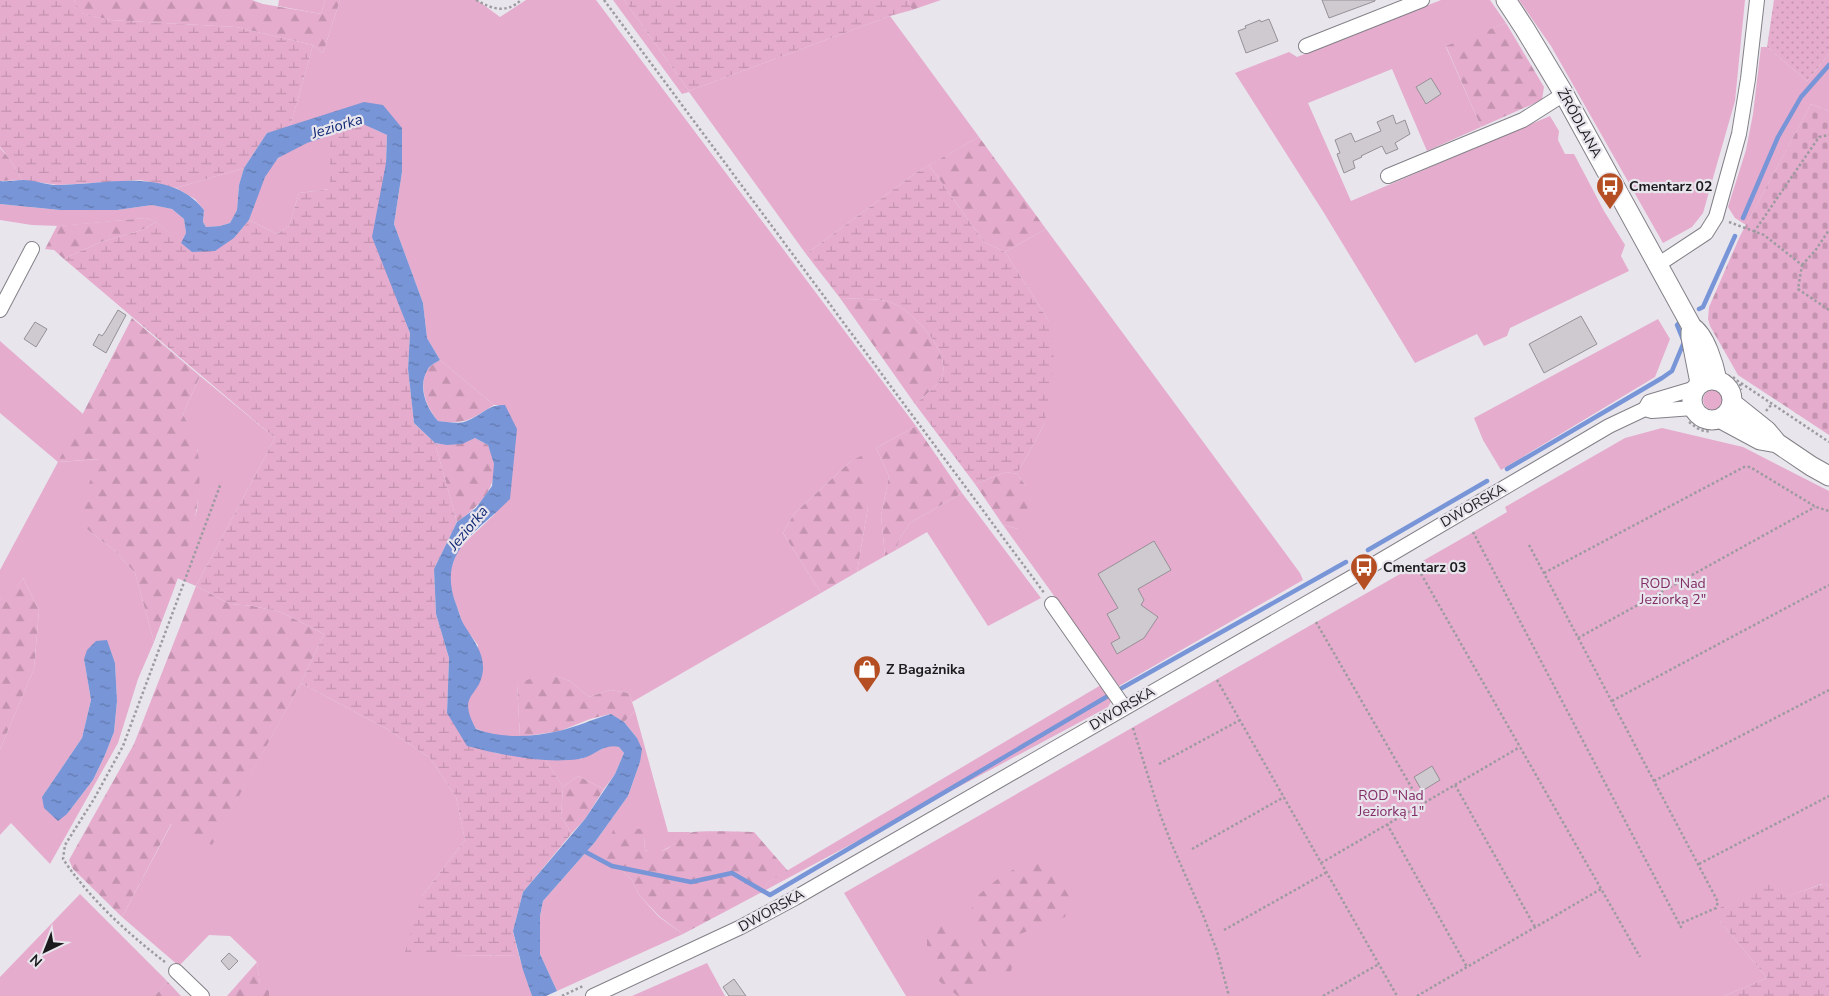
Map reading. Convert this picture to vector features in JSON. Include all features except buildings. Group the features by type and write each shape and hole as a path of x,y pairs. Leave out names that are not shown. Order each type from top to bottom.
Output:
{"main road":[{"name":"ŹRÓDLANA","path":"1506,0 1564,94 1692,327 1699,334 1710,355 1704,384"},
{"path":"1717,425 1730,411 1732,403 1731,391 1727,386 1704,384 1692,396 1690,414 1699,416 1717,425 1760,440 1777,443"},
{"path":"1732,403 1767,431 1777,443 1829,476"}],"street":[{"path":"1306,46 1422,0"},
{"path":"1659,264 1706,233 1716,217 1738,134 1748,79 1757,0"},
{"path":"1388,176 1523,120 1564,94"},
{"path":"0,310 32,249"},
{"name":"DWORSKA","path":"593,996 756,919 1354,576 1609,426 1645,409 1649,402 1704,384"},
{"name":"DWORSKA","path":"1645,409 1652,412 1690,414"},
{"path":"1052,604 1124,707"},
{"path":"176,971 202,996"}],"path":[{"path":"476,0 490,8 505,10 521,0"},
{"path":"604,0 1052,604"},
{"path":"1754,232 1819,137 1829,135"},
{"path":"1716,217 1764,236 1802,266"},
{"path":"1829,230 1802,266 1798,289 1829,310"},
{"path":"1740,383 1829,442"},
{"path":"1690,414 1700,430 1717,425"},
{"path":"1544,573 1744,467 1750,467 1816,507 1829,511"},
{"path":"176,971 143,946 110,914 77,880 63,859 65,845 94,799 123,746 221,483"},
{"path":"1578,638 1816,507"},
{"path":"1473,532 1682,929"},
{"path":"1529,545 1718,902 1716,908 1680,924"},
{"path":"1416,565 1640,957"},
{"path":"1612,701 1829,585"},
{"path":"1316,622 1421,804"},
{"path":"1217,680 1398,996"},
{"path":"1654,781 1829,690"},
{"path":"1159,764 1240,720"},
{"path":"1133,728 1160,814 1204,915 1217,951 1229,996"},
{"path":"1322,863 1520,747"},
{"path":"1455,785 1535,927"},
{"path":"1698,864 1829,796"},
{"path":"1192,849 1284,797"},
{"path":"1387,824 1468,967"},
{"path":"1224,930 1327,872"},
{"path":"1418,996 1601,889"},
{"path":"1323,996 1379,964"}],"green space":[{"path":"0,0 74,0 81,13 110,20 236,27 313,45 290,127 267,133 244,168 176,188 140,180 58,185 22,180 0,147"},
{"path":"74,0 252,0 263,4 321,14 325,0 340,0 323,53 313,45 236,27 110,20 80,13"},
{"path":"279,0 325,0 321,14 278,6"},
{"path":"340,0 477,0 500,17 526,0 596,0 916,426 876,448 889,476 881,516 885,556 857,572 868,507 851,461 794,514 783,533 821,593 632,702 629,693 610,690 589,697 570,681 555,676 517,684 520,737 492,735 475,728 468,714 468,699 478,686 478,645 464,627 451,590 450,572 458,549 495,514 505,405 494,405 440,360 427,338 423,303 394,224 402,172 402,128 290,127 313,45 323,53"},
{"path":"613,0 624,0 689,91 890,16 979,137 917,172 806,254 689,92 682,94"},
{"path":"624,0 908,0 912,10 890,16 689,91"},
{"path":"908,0 941,0 912,10"},
{"path":"1441,0 1490,0 1506,23 1446,47 1481,127 1427,151 1392,69 1308,103 1351,201 1550,116 1559,131 1558,140 1565,154 1574,154 1604,211 1625,245 1621,256 1629,271 1510,328 1507,336 1484,346 1477,334 1415,363 1324,213 1235,73 1289,52 1297,57"},
{"path":"1519,0 1745,0 1735,101 1703,213 1692,227 1663,243 1551,46"},
{"path":"1774,0 1829,0 1829,54 1807,81 1767,47"},
{"path":"1506,23 1544,87 1542,100 1481,127 1446,46"},
{"path":"1761,47 1767,47 1807,81 1829,54 1829,111 1811,104 1746,225 1735,218 1728,207 1746,150 1753,114"},
{"path":"1811,104 1829,111 1829,435 1738,375 1710,326 1708,319 1709,307 1740,236"},
{"path":"363,124 387,135 386,163 393,288 410,333 408,369 414,423 435,443 457,522 434,569 436,614 449,658 447,713 495,753 545,759 563,787 561,817 572,833 523,892 513,931 519,956 405,952 422,896 465,840 456,797 430,758 387,729 301,683 324,634 281,612 253,606 230,604 196,586 275,438 64,259 98,243 142,230 156,222 193,252 234,238 249,220 277,234 289,226 299,193 330,189 330,134"},
{"path":"330,134 330,189 299,193 289,226 277,234 249,220 261,186 274,162 298,146"},
{"path":"979,137 1046,229 1005,252 984,242 929,165"},
{"path":"0,148 9,158 22,180 0,181"},
{"path":"929,165 984,242 1005,252 1049,321 1054,357 1045,423 1017,474 1006,472 975,484 915,404 938,383 943,370 942,359 929,335 920,323 899,306 890,302 872,299 840,298 806,254"},
{"path":"244,168 239,185 237,210 230,223 220,226 206,227 203,222 204,210 195,199 176,188"},
{"path":"0,204 60,210 117,210 152,205 172,209 184,219 186,233 181,243 156,222 146,218 60,226 32,225 0,220"},
{"path":"146,218 156,222 142,230 98,243 64,259 54,250 45,249 57,226"},
{"path":"1046,229 1300,573 1303,580 1119,686 1003,525 1018,529 1026,486 1017,474 1045,423 1049,321 1005,252"},
{"path":"840,298 872,299 890,302 899,306 920,323 929,335 942,359 943,370 938,383 915,404"},
{"path":"132,318 200,376 183,414 197,448 200,476 194,524 180,573 154,642 135,573 115,551 88,530 78,511 99,459 58,462"},
{"path":"1658,319 1670,339 1655,377 1501,470 1483,440 1474,418"},
{"path":"0,341 83,414 59,462 100,459 88,530 115,551 135,573 154,642 138,679 118,743 50,864 11,823 0,835 0,749 34,669 39,610 23,578 7,603 0,598 0,570 58,462 0,413","holes":["106,640 115,663 117,701 114,732 93,780 67,814 42,797 82,738 91,700 84,659"]},
{"path":"440,360 494,405 468,420 455,422 438,421 427,403 423,382 429,368"},
{"path":"200,376 275,438 196,586 177,578 197,510 199,482 198,451 183,414"},
{"path":"1709,390 1717,390 1723,396 1723,404 1717,410 1709,410 1703,404 1703,396"},
{"path":"916,426 962,493 910,523 900,538 896,550 885,556 881,516 889,476 876,448"},
{"path":"1662,428 1743,447 1829,491 1829,886 1822,884 1719,920 1767,978 1724,996 906,996 844,893 1468,535 1507,512 1505,507 1625,438"},
{"path":"475,438 488,445 493,457 494,474 492,483 484,498 472,511 457,522 435,443 455,444"},
{"path":"863,455 868,507 857,572 821,593 783,533 794,514 851,461"},
{"path":"1006,472 1017,474 1026,486 1028,507 1026,519 1018,529 1003,525 975,484"},
{"path":"962,493 1041,598 988,626 927,532 896,550 900,538 910,523"},
{"path":"23,578 39,610 34,669 0,749 0,598 7,602"},
{"path":"196,586 230,604 253,606 281,612 324,634 301,683 212,845 171,824 122,917 73,869 69,860 134,744"},
{"path":"555,676 570,681 589,697 610,690 629,693 635,711 624,722 610,714 590,719 560,731 520,737 517,684 535,677"},
{"path":"301,683 387,729 430,758 456,797 465,840 422,896 449,955 519,956 532,996 269,996 269,991 260,985 257,962 230,936 209,935 179,966 122,917 172,823 212,844"},
{"path":"1101,685 1111,702 1108,707 762,892 768,882"},
{"path":"635,711 668,832 691,832 658,853 644,850 645,837 622,870 632,880 639,895 659,917 683,934 557,991 540,954 540,916 543,901 595,842 628,796 640,762 637,738 624,722"},
{"path":"611,745 619,747 624,753 615,774 604,789 578,776 563,787 545,759 581,759"},
{"path":"578,776 604,789 585,819 572,833 561,817 563,787"},
{"path":"614,828 642,829 645,837 644,850 653,851 665,850 683,837 694,832 754,832 788,871 768,882 762,892 683,934 660,917 639,895 632,880 622,870 599,865"},
{"path":"1048,862 1072,901 1065,917 1017,935 1009,980 985,949 970,913 977,896 999,878 1021,865"},
{"path":"1771,881 1784,897 1823,884 1829,886 1829,996 1724,996 1767,978 1719,920 1720,908"},
{"path":"80,894 167,981 155,996 0,996 0,977"},
{"path":"938,920 951,921 975,948 987,972 979,985 968,993 958,996 940,982 927,958 927,938"},
{"path":"257,962 260,984 269,991 269,996 227,996"},
{"path":"707,963 725,996 632,996"},
{"path":"167,981 181,996 155,996"}],"water":[{"name":"Jeziorka","path":"364,102 383,105 402,128 402,172 394,224 423,303 427,338 440,360 429,368 423,382 424,397 430,410 438,421 454,423 465,422 490,408 505,405 517,429 510,499 464,544 456,556 452,570 451,586 456,604 463,622 478,648 483,664 481,679 469,702 470,717 476,729 507,736 517,736 559,731 611,714 624,722 637,738 642,749 640,762 628,796 595,842 543,901 540,916 540,954 557,991 546,996 532,996 513,931 523,892 585,819 615,774 624,753 619,747 613,746 584,758 552,760 494,753 467,746 447,713 449,658 436,614 434,569 457,522 476,508 492,486 494,464 488,445 475,438 462,444 447,445 435,443 414,423 408,369 410,333 372,237 386,163 387,135 363,124 307,143 278,158 265,177 249,220 234,238 215,251 192,252 181,243 186,233 184,219 172,209 152,205 117,210 60,210 0,204 0,181 28,180 56,185 138,181 174,188 190,197 204,210 203,222 206,227 220,226 230,223 237,210 239,185 244,168 267,133"},
{"path":"107,640 115,663 117,701 114,732 93,780 67,814 58,821 44,808 42,797 82,738 91,700 84,659 87,650 96,641"}],"waterway":[{"path":"1743,218 1778,137 1801,97 1829,65"},
{"path":"1699,309 1703,307 1735,236"},
{"path":"1507,469 1672,371 1684,342 1677,325 1680,322"},
{"path":"1368,550 1487,481"},
{"path":"1122,688 1346,562"},
{"path":"580,849 612,866 691,882 732,873 770,895 1108,696"}],"place":[{"name":"Cmentarz 02","path":"1610,210"},
{"name":"Cmentarz 03","path":"1364,591"},
{"name":"Z Bagażnika","path":"867,693"}],"park label":[{"name":"ROD \"Nad Jeziorką 2\"","path":"1673,592"},
{"name":"ROD \"Nad Jeziorką 1\"","path":"1391,804"}]}
